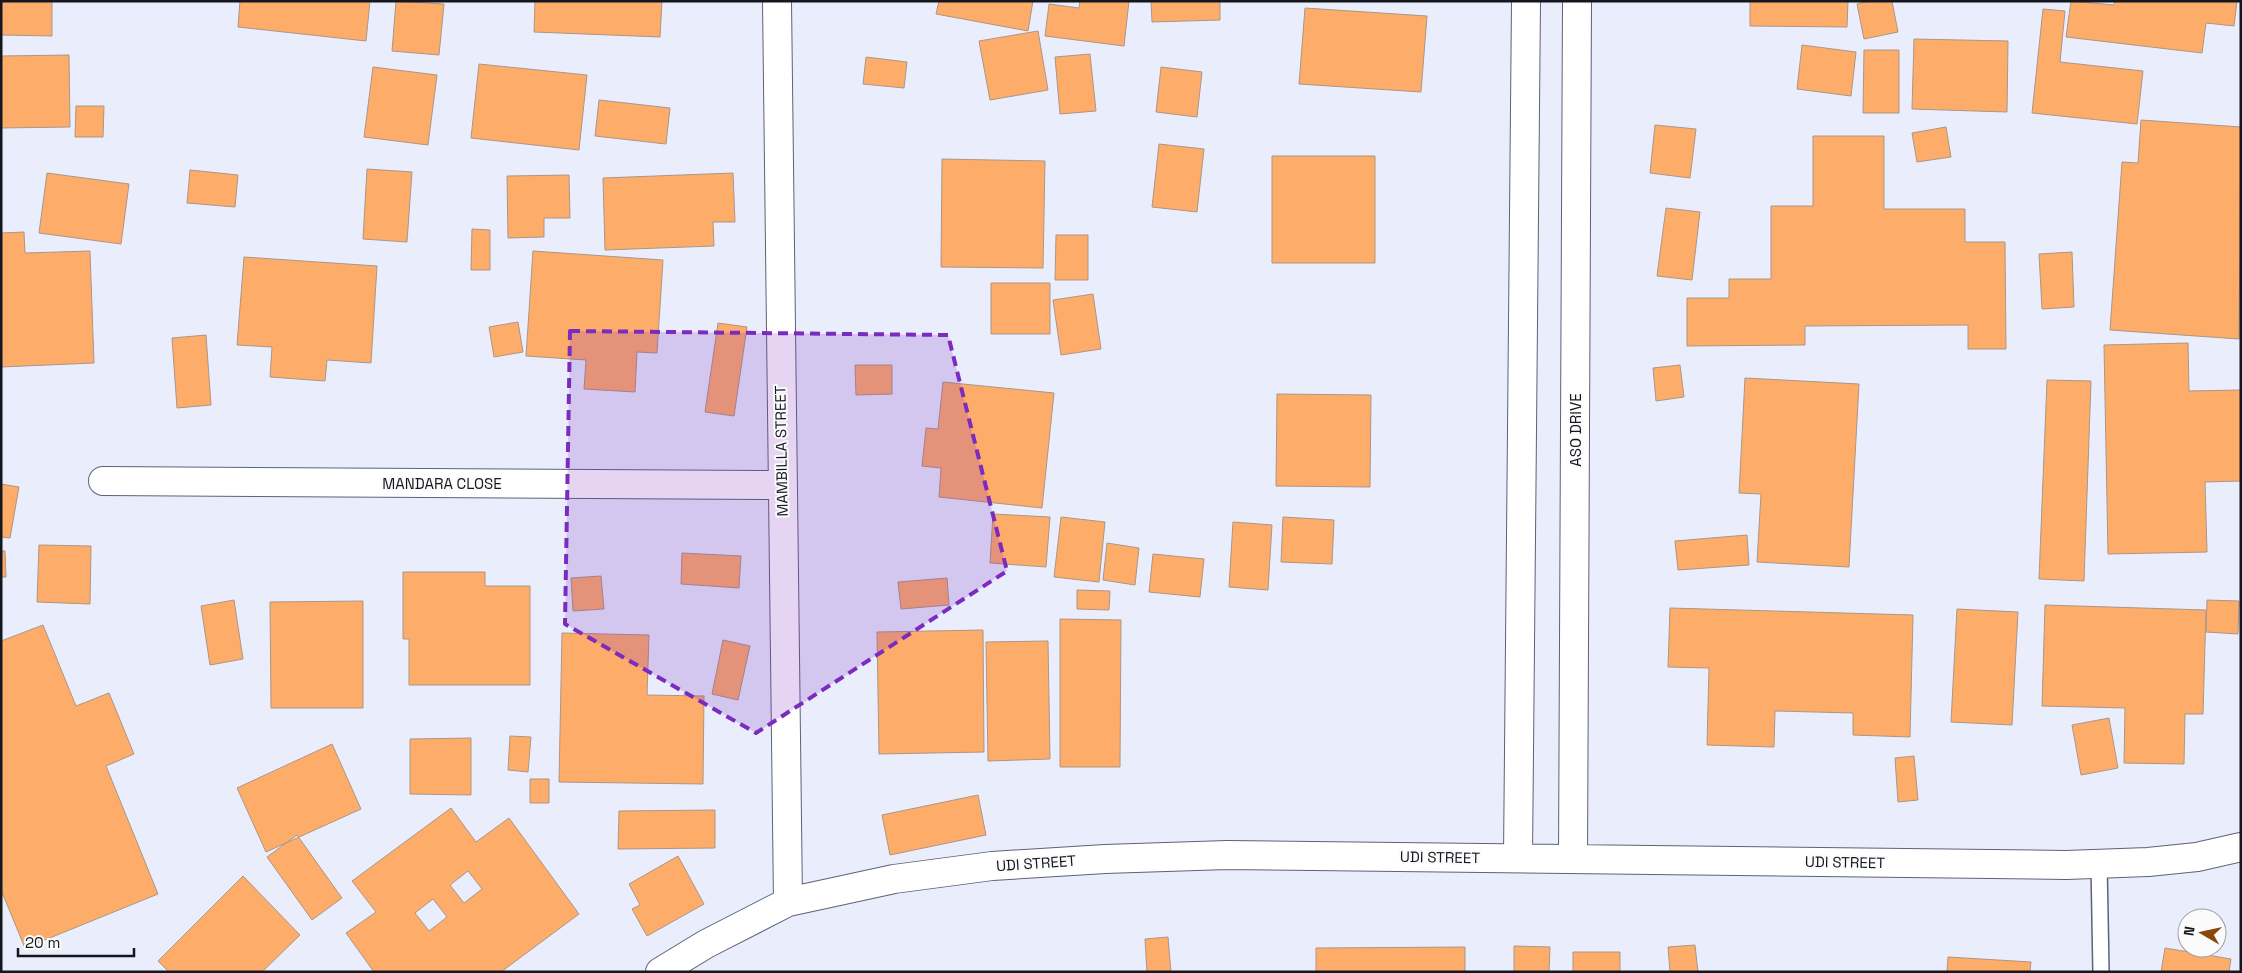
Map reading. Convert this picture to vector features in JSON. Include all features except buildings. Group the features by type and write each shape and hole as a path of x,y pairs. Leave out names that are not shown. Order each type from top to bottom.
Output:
{"street":[{"name":"MAMBILLA STREET","path":"777,1 781,485 788,902"},
{"path":"1518,858 1526,1"},
{"name":"ASO DRIVE","path":"1573,859 1577,1"},
{"name":"MANDARA CLOSE","path":"103,481 781,485"},
{"name":"UDI STREET","path":"660,972 706,944 788,902 894,879 983,867 1104,859 1227,855 2099,863 2148,862 2197,857 2241,847"}],"lane":[{"path":"2099,863 2101,972"}],"highlighted area":[{"path":"570,331 948,335 1007,571 756,733 565,624"}]}
